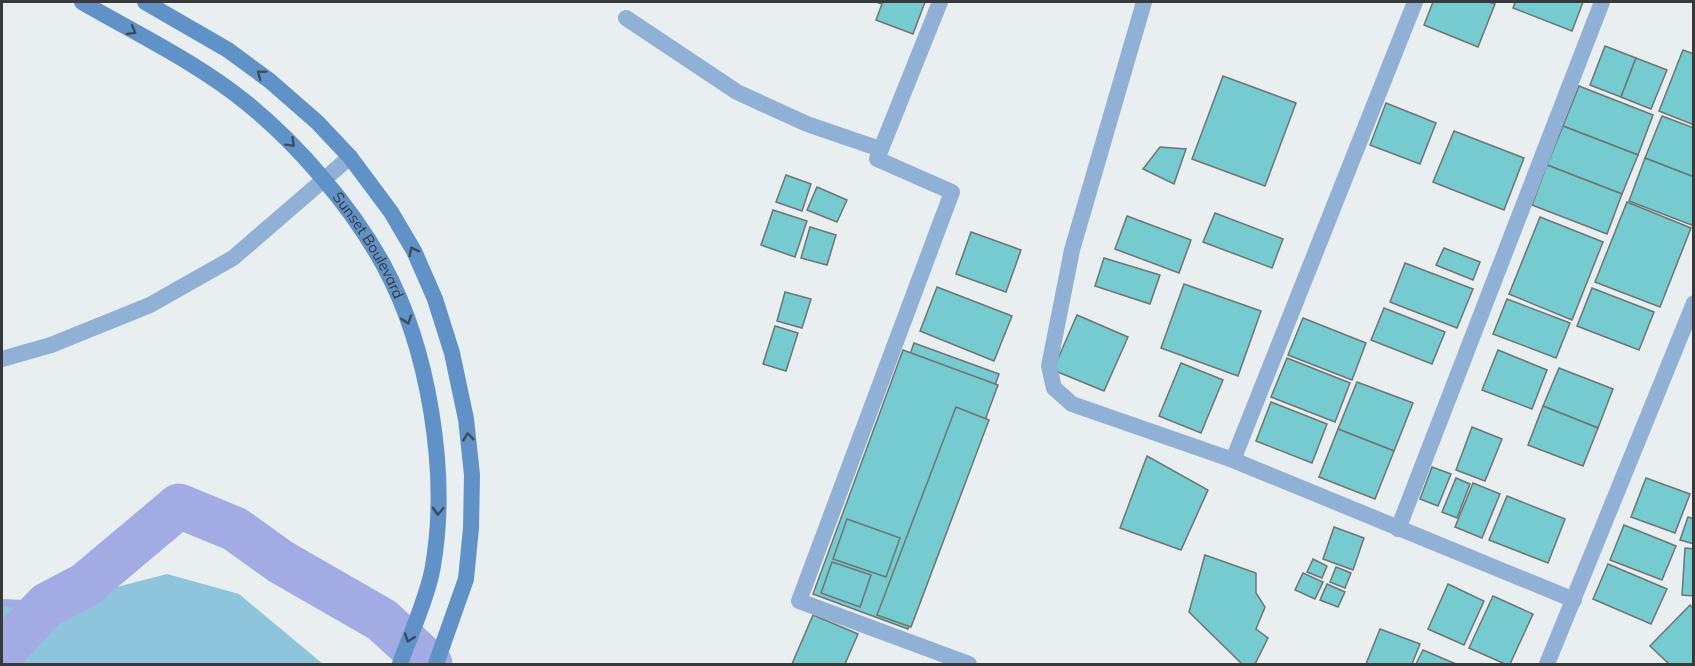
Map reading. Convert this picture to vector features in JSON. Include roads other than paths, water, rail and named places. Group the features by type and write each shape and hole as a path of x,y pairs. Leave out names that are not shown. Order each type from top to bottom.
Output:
{"main road":[{"name":"Sunset Boulevard","path":"82,2 210,76 247,103 293,144 324,180 364,232 385,267 403,310 419,360 433,421 439,472 433,567 400,664"},
{"path":"145,2 228,50 270,81 317,122 350,157 391,212 414,251 435,298 455,364 466,419 472,475 471,528 466,579 436,664"}],"street":[{"path":"940,2 877,159 952,192 799,601 969,664"},
{"path":"1144,2 1071,250 1049,366 1054,388 1072,404 1233,460 1574,600"},
{"path":"1233,460 1415,2"},
{"path":"1398,529 1602,2"},
{"path":"626,18 736,92 807,124 880,149"},
{"path":"2,358 51,345 150,305 233,258 350,157"},
{"path":"1547,664 1694,303"}],"waterway":[{"path":"2,652 47,605 85,585 179,506 235,529 281,562 382,620 430,664"},
{"path":"2,603 47,605"}]}
